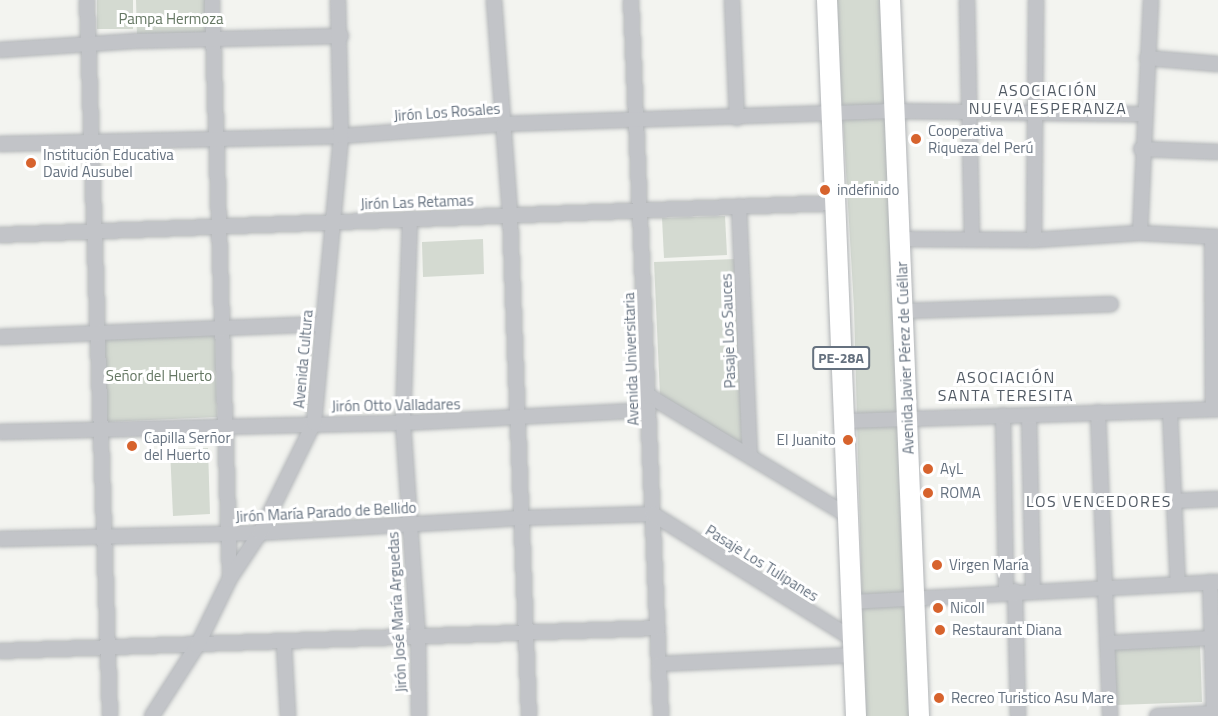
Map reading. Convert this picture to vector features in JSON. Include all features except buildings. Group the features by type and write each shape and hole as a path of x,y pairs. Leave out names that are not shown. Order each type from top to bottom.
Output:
{"highway":[{"name":"PE-28A","path":"827,0 856,716"},
{"name":"Avenida Javier Pérez de Cuéllar","path":"890,0 919,716"}],"street":[{"path":"87,0 89,143 98,332 110,716"},
{"path":"212,0 214,138 230,578"},
{"name":"Avenida Cultura","path":"152,716 197,645 230,578 260,533 314,423 341,136 341,36 338,0"},
{"path":"494,0 510,215 519,518 529,716"},
{"name":"Avenida Universitaria","path":"631,0 638,120 662,716"},
{"path":"732,0 737,118"},
{"path":"967,0 972,113 972,238"},
{"path":"1034,240 1033,110 1036,0"},
{"path":"1140,233 1141,148 1151,0"},
{"path":"0,50 213,39 341,36"},
{"path":"1147,58 1218,64"},
{"name":"Jirón Los Rosales","path":"0,144 341,136 504,124 896,111 972,113 1033,110 1143,114"},
{"path":"1141,148 1218,152"},
{"name":"Jirón Las Retamas","path":"0,235 836,203"},
{"name":"Pasaje Los Sauces","path":"739,206 750,455"},
{"name":"Jirón José María Arguedas","path":"410,219 403,423 418,636 419,716"},
{"path":"843,421 908,417 1029,416 1215,409 1215,237 1140,233 1034,240 900,239"},
{"path":"904,311 1112,304"},
{"path":"0,337 221,326 323,324"},
{"path":"648,395 847,515"},
{"name":"Jirón Otto Valladares","path":"0,432 314,423 403,423 649,410"},
{"path":"1170,411 1178,584"},
{"path":"1098,412 1110,716"},
{"path":"1003,416 1018,716"},
{"path":"1029,416 1033,591"},
{"path":"1173,501 1218,499"},
{"name":"Jirón María Parado de Bellido","path":"0,539 260,533 519,518 653,514"},
{"name":"Pasaje Los Tulipanes","path":"653,514 854,647"},
{"path":"852,602 1105,586 1214,582 1212,638 1214,715 1157,716"},
{"path":"0,651 284,644 418,636 658,628"},
{"path":"1107,643 1212,638"},
{"path":"284,644 288,716"},
{"path":"659,664 854,647"}],"green space":[{"path":"97,0 133,0 133,29 97,29"},
{"name":"Pampa Hermoza","path":"136,0 206,0 207,35 137,37"},
{"path":"836,0 882,0 909,716 865,716 854,308"},
{"path":"725,216 727,255 664,258 662,218"},
{"path":"483,239 484,274 423,277 422,242"},
{"path":"736,259 742,445 660,396 654,262"},
{"name":"Señor del Huerto","path":"215,330 217,417 105,422 102,335"},
{"path":"208,448 210,514 173,516 170,449"},
{"path":"1200,644 1202,702 1116,705 1113,647"}],"place":[{"name":"Cooperativa Riqueza del Perú","path":"916,139"},
{"name":"Institución Educativa David Ausubel","path":"31,163"},
{"name":"indefinido","path":"825,190"},
{"name":"El Juanito","path":"848,440"},
{"name":"Capilla Serñor del Huerto","path":"132,446"},
{"name":"AyL","path":"928,469"},
{"name":"ROMA","path":"928,493"},
{"name":"Virgen María","path":"937,565"},
{"name":"Nicoll","path":"938,608"},
{"name":"Restaurant Diana","path":"940,630"},
{"name":"Recreo Turistico Asu Mare","path":"939,698"}],"district":[{"name":"ASOCIACIÓN NUEVA ESPERANZA","path":"1048,99"},
{"name":"ASOCIACIÓN SANTA TERESITA","path":"1006,386"},
{"name":"LOS VENCEDORES","path":"1099,501"}]}
